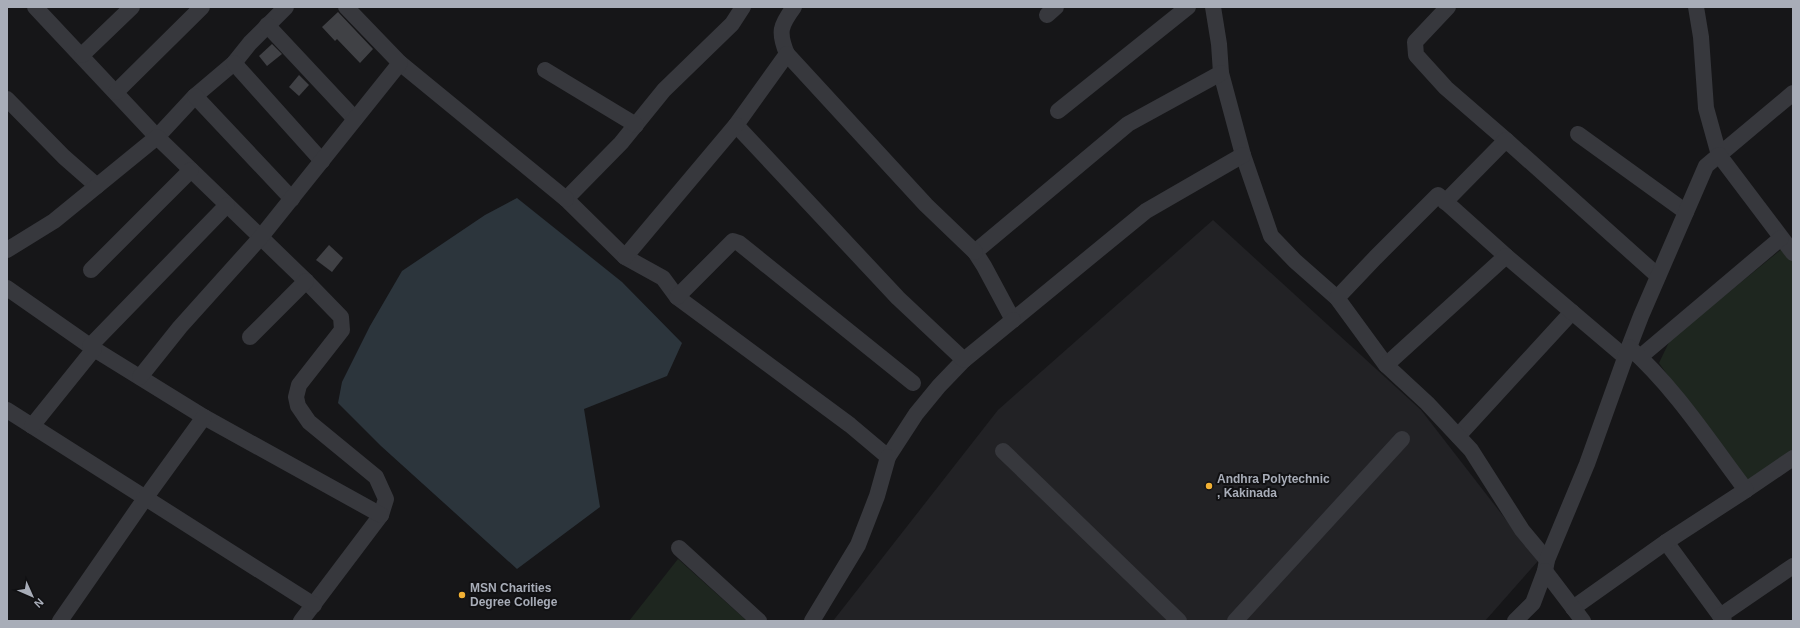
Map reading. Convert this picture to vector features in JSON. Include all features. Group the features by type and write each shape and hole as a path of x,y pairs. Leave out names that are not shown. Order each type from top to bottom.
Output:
{"street":[{"path":"35,7 82,55 157,137 306,281 341,318 342,330 299,385 296,397 298,406 309,422 376,477 386,499 381,515 301,621"},
{"path":"116,92 202,7"},
{"path":"7,250 54,221 157,137 195,96 234,63 267,25 286,7"},
{"path":"346,7 400,63 566,199 626,257 663,278 677,298 850,425 888,457"},
{"path":"566,199 621,144 664,90 732,24 743,7"},
{"path":"794,7 786,18 782,27 781,39 787,54 926,205 975,252 1013,320"},
{"path":"1058,111 1188,7"},
{"path":"1213,7 1219,44 1221,73 1243,155 1271,236 1295,261 1337,298 1386,365 1427,403 1471,450 1573,608 1583,621"},
{"path":"1448,7 1415,42 1416,55 1446,88 1658,276"},
{"path":"1696,7 1701,37 1706,108 1719,155 1793,254"},
{"path":"82,55 126,9"},
{"path":"267,25 355,119"},
{"path":"626,257 736,125 787,54"},
{"path":"234,63 322,161"},
{"path":"140,377 180,326 260,238 400,63"},
{"path":"545,70 636,125"},
{"path":"975,252 1128,124 1221,73"},
{"path":"1515,621 1533,603 1546,566 1631,354 1658,276 1706,166 1793,93"},
{"path":"195,96 292,199"},
{"path":"7,99 64,156 97,186"},
{"path":"736,125 898,298 964,360"},
{"path":"1578,134 1686,212"},
{"path":"1446,202 1506,140"},
{"path":"812,621 858,545 877,496 888,457 916,414 938,386 964,360 1146,211 1243,155"},
{"path":"91,270 190,170"},
{"path":"1337,298 1438,195 1506,256 1572,312 1631,354 1695,422 1746,490"},
{"path":"32,426 92,347 226,205"},
{"path":"1631,354 1781,238"},
{"path":"677,298 733,241 739,243 913,383"},
{"path":"1386,365 1506,256"},
{"path":"250,337 306,281"},
{"path":"7,288 92,347 204,417 381,515"},
{"path":"1458,436 1572,312"},
{"path":"7,410 314,605"},
{"path":"60,621 146,497 204,417"},
{"path":"1235,621 1402,439"},
{"path":"1003,451 1179,621"},
{"path":"1573,608 1666,542 1793,458"},
{"path":"1666,542 1722,618 1793,566"},
{"path":"679,548 759,621"}],"shaded area":[{"path":"517,198 622,282 682,343 667,376 584,409 600,507 517,569 381,446 338,403 342,382 370,326 402,271 485,215"},
{"name":"Andhra Polytechnic , Kakinada","path":"1213,220 1421,410 1538,561 1485,621 833,621 998,410"},
{"path":"1783,248 1793,261 1793,451 1744,483 1659,363 1670,340"},
{"path":"678,559 747,621 629,621"}],"building":[{"path":"338,12 373,49 360,63 337,39 335,41 322,27"},
{"path":"272,44 282,54 267,66 259,56"},
{"path":"299,75 309,85 299,96 289,87"},
{"path":"329,245 343,258 332,272 316,260"}],"place":[{"name":"Andhra Polytechnic , Kakinada","path":"1209,486"},
{"name":"MSN Charities Degree College","path":"462,595"}]}
